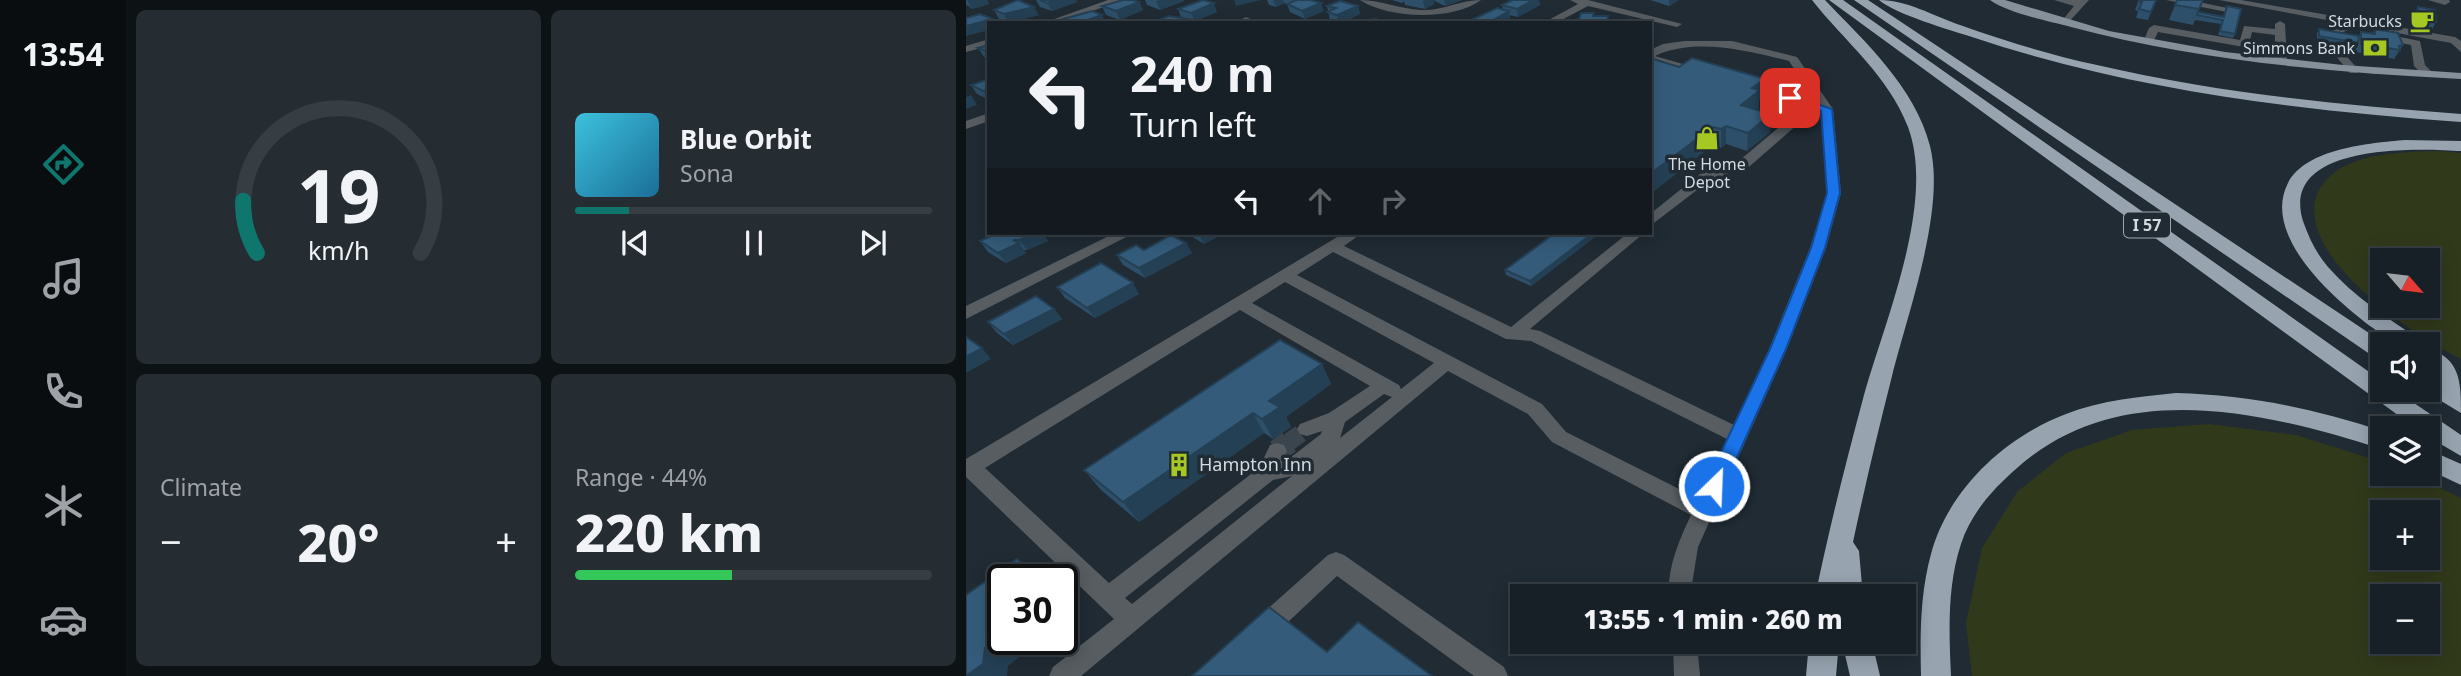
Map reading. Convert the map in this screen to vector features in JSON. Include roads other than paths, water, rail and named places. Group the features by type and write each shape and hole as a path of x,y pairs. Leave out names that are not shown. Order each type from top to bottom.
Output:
{"highway":[{"path":"1818,0 1871,57 1898,91 1923,147 1924,177 1920,222 1844,514 1831,584"},
{"name":"I 57","path":"1835,0 2329,356 2461,447"},
{"name":"I 57","path":"1860,0 2370,344"},
{"path":"1885,0 1937,22 2022,50 2153,81 2278,102 2461,118"},
{"path":"2395,332 2361,308 2325,274 2300,242 2292,221 2290,202 2295,185 2304,173 2337,154 2390,144 2461,146"},
{"path":"2440,363 2461,396"},
{"path":"2440,391 2461,405"},
{"path":"1936,676 1933,620 1944,552 1971,497 2006,458 2052,429 2100,410 2159,401 2228,403 2296,414 2370,436"},
{"path":"2440,464 2461,475"},
{"path":"1844,514 1848,584"},
{"path":"1821,676 1823,654"},
{"path":"1860,654 1865,676"}],"main road":[{"path":"1994,0 2066,22 2204,51 2354,71 2461,76"}],"street":[{"path":"1054,21 1118,0"},
{"path":"1365,0 1430,15 1453,10 1476,0"},
{"path":"1575,0 1677,24"},
{"path":"2059,0 2082,2"},
{"path":"2433,0 2445,2"},
{"path":"2066,22 2082,2"},
{"path":"1552,21 1587,3"},
{"path":"2281,62 2283,10"},
{"path":"2163,11 2216,15 2283,10 2459,44"},
{"path":"2163,11 2216,15 2251,13 2244,44 2216,15"},
{"path":"2149,40 2163,11"},
{"path":"2204,51 2216,15"},
{"path":"2248,28 2281,33"},
{"path":"2354,71 2335,49 2335,29 2416,43 2420,66 2428,74"},
{"path":"966,49 987,43"},
{"path":"1652,55 1667,46 1732,44 1793,59 1820,107 1834,193 1818,248 1792,314 1687,547 1679,584"},
{"path":"1652,57 1820,107"},
{"path":"1652,220 1705,177 1745,163 1820,107"},
{"path":"966,125 987,118"},
{"path":"966,313 1122,235"},
{"path":"1131,619 968,467 1351,235"},
{"path":"1512,335 1635,235"},
{"path":"1333,246 1512,335 1534,335 1737,435"},
{"path":"1284,275 1535,409 1559,437 1703,511"},
{"path":"1240,303 1404,397"},
{"path":"1062,676 1447,362"},
{"path":"1307,429 1336,418 1383,386"},
{"path":"1108,597 1267,473 1292,468 1330,438 1336,418"},
{"path":"1267,473 1277,451"},
{"path":"1250,641 1336,562 1495,676"},
{"path":"1686,654 1688,676"}],"tunnel":[{"path":"1286,444 1307,429"},
{"path":"1277,451 1289,442"}],"place":[{"name":"Starbucks","path":"2422,21"},
{"name":"Simmons Bank","path":"2375,48"},
{"name":"The Home Depot","path":"1707,138"},
{"name":"Hampton Inn","path":"1179,465"}]}
